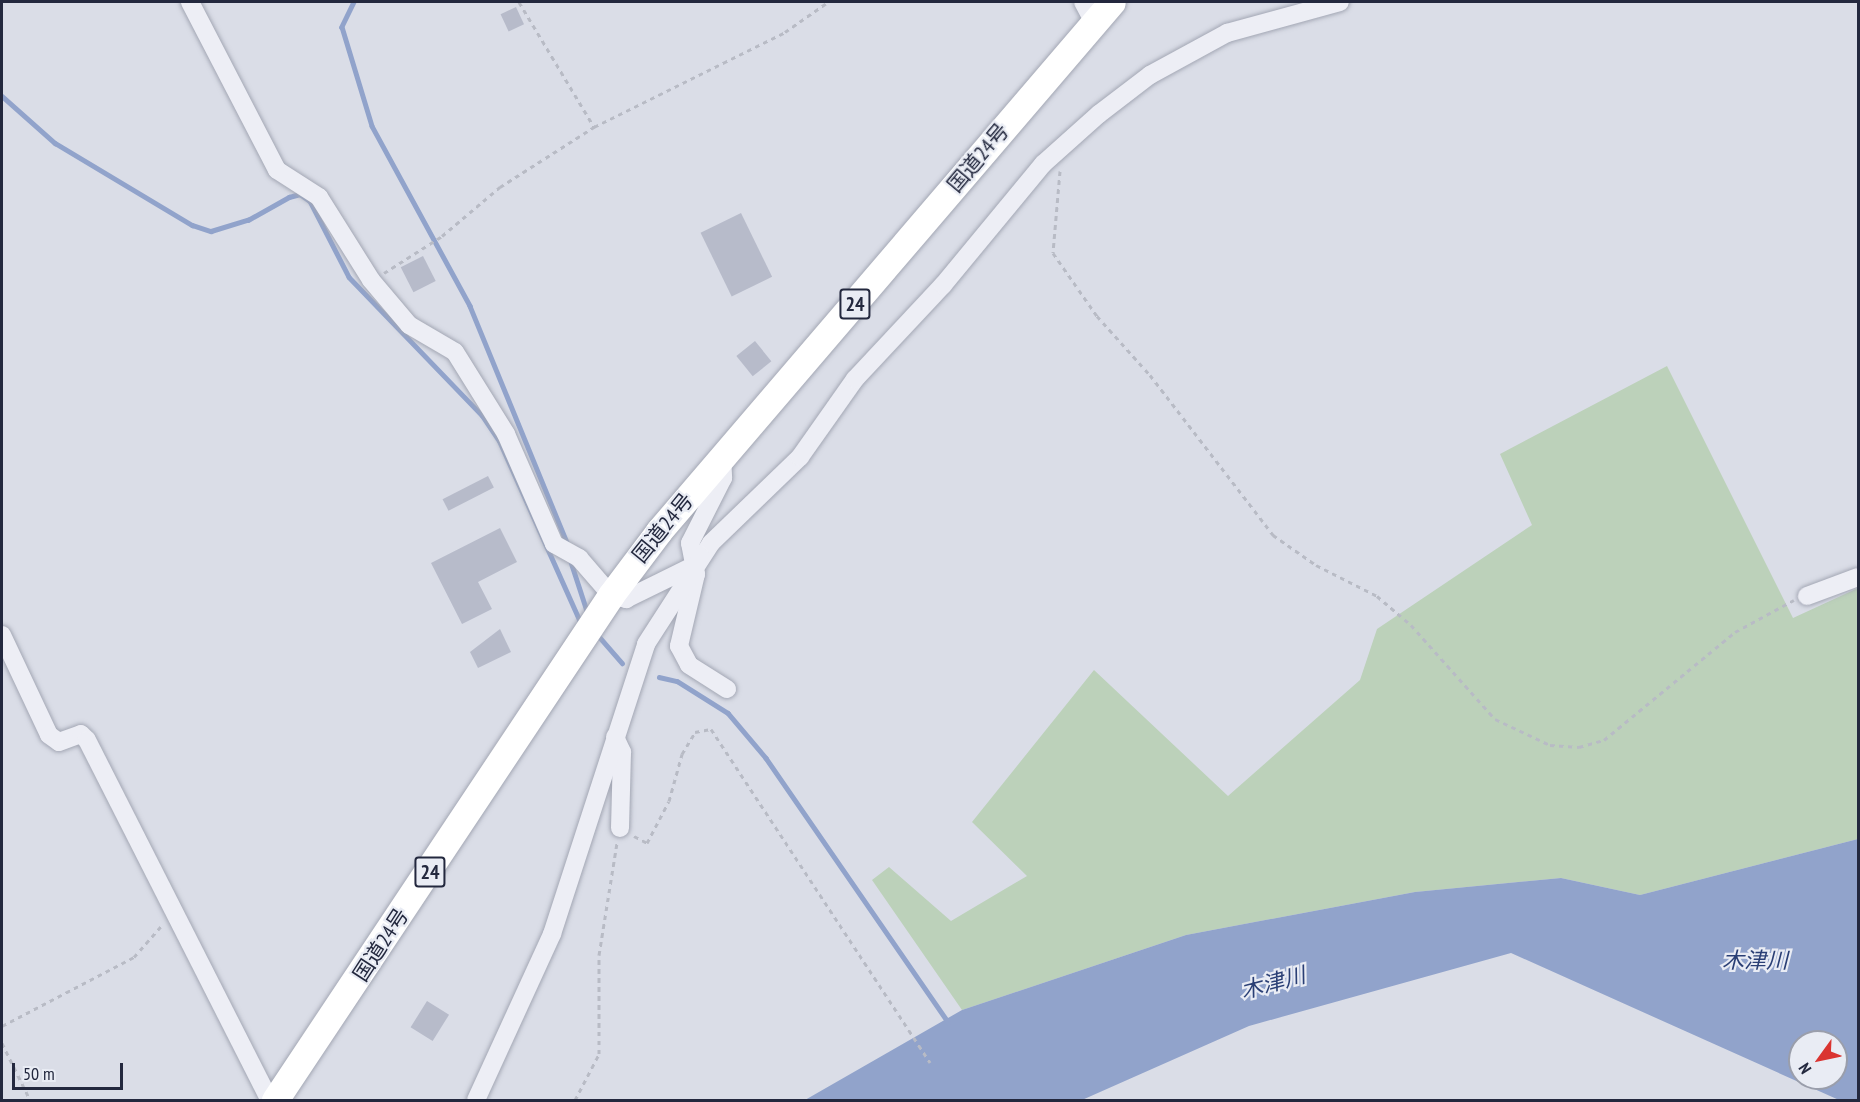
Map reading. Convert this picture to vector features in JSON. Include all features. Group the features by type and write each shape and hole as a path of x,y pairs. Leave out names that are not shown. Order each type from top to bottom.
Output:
{"highway":[{"name":"国道24号","path":"275,1101 606,602 722,456 1088,12 1112,2"}],"street":[{"path":"190,2 277,170 319,197 371,280 409,325 455,352 506,434 554,544 579,558 606,602 647,593 693,566"},
{"path":"476,1101 552,934 646,644 693,566 801,457 855,379 1060,149 1141,82 1227,33 1340,2"},
{"path":"722,456 723,478 690,543 693,566 692,602 679,646 689,665 727,689"},
{"path":"1807,596 1858,577"},
{"path":"2,635 49,735 59,741 81,734 87,740 270,1101"},
{"path":"615,737 622,752 620,828"}],"path":[{"path":"519,2 594,127"},
{"path":"371,280 442,236 474,204 594,127 785,32 828,2"},
{"path":"1060,149 1061,201 1053,253 1069,281 1273,535 1316,565 1377,596 1411,625 1495,719 1550,745 1579,747 1604,740 1735,632 1807,596"},
{"path":"575,1101 599,1054 599,955 620,828 647,843 669,801 682,754 695,732 711,729 930,1062"},
{"path":"2,1026 134,957 173,912"},
{"path":"2,1043 30,1101"}],"green space":[{"path":"1667,366 1793,618 1858,588 1858,839 1640,895 1561,878 1415,892 1186,935 962,1010 872,880 889,867 951,921 1027,876 972,822 1094,670 1228,796 1360,680 1377,629 1532,525 1500,454"}],"water":[{"name":"木津川","path":"1858,839 1858,1100 1839,1100 1817,1090 1848,1090 1848,1030 1788,1030 1788,1077 1511,953 1249,1026 1082,1100 805,1100 962,1010 1186,935 1415,892 1561,878 1640,895"}],"building":[{"path":"516,7 524,24 509,31 501,14"},
{"path":"741,213 772,277 732,297 701,233"},
{"path":"423,256 436,281 413,292 401,267"},
{"path":"755,341 771,361 753,376 736,356"},
{"path":"488,476 494,488 448,511 443,499"},
{"path":"500,528 517,562 478,582 492,609 462,624 431,563"},
{"path":"500,629 511,652 478,668 470,652"},
{"path":"427,1001 449,1015 433,1041 411,1027"}],"waterway":[{"path":"354,2 342,27 372,126 470,306 568,545"},
{"path":"2,96 55,143 192,225 211,231 248,220 289,197 300,194 310,201 349,277 482,415 500,442 581,623"},
{"path":"570,559 587,611"},
{"path":"596,633 622,663"},
{"path":"659,677 677,681 728,713 766,758 948,1022"}]}
